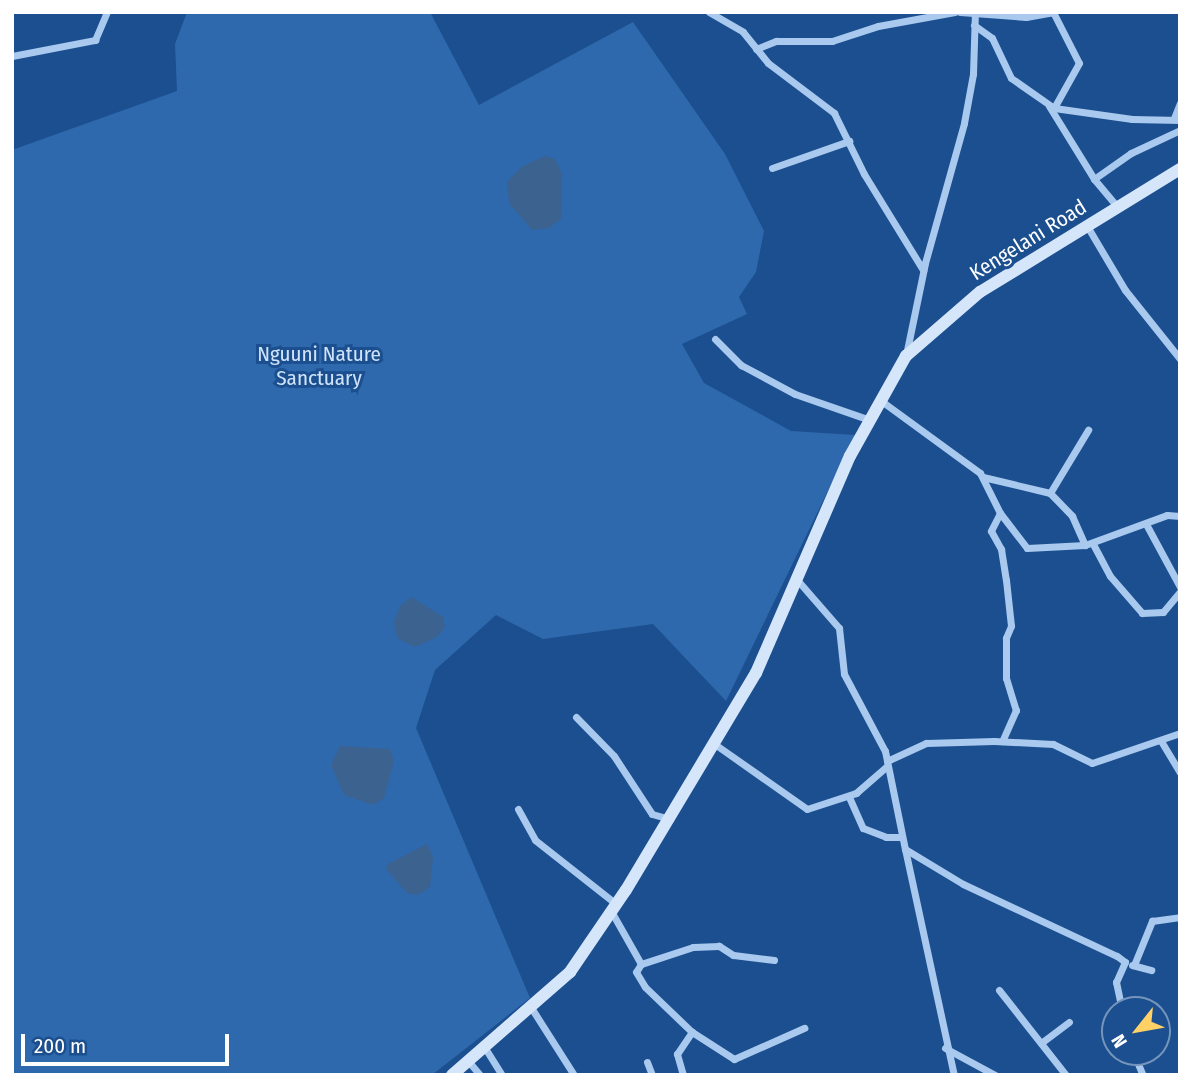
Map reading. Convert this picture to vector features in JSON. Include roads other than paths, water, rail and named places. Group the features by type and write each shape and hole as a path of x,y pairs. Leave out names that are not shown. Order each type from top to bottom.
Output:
{"main road":[{"name":"Kengelani Road","path":"452,1075 532,1009 570,972 614,908 716,745 799,582 879,399 906,356 956,309 1180,169"}],"street":[{"path":"12,56 95,40 107,12"},
{"path":"709,12 737,28 775,68 826,103 849,141 864,174 923,270"},
{"path":"756,49 776,41 832,41 878,26 958,12 1026,17 1053,12 1079,61 1051,106"},
{"path":"906,356 923,270 964,123 975,14"},
{"path":"975,24 992,38 1011,78 1051,106 1094,179 1117,206"},
{"path":"1051,106 1132,119 1177,119 1180,103"},
{"path":"1094,179 1131,153 1180,130"},
{"path":"772,168 849,141"},
{"path":"1087,226 1125,290 1178,355"},
{"path":"715,339 740,365 794,394 870,420"},
{"path":"879,399 983,477 1050,493 1072,516 1110,576 1142,613 1163,612 1179,585 1146,524"},
{"path":"1050,493 1088,430"},
{"path":"983,477 1000,513 1030,549 1089,544 1167,515 1180,516"},
{"path":"1000,513 991,531 1001,549 1006,580 1011,621 1006,639 1006,678 1016,713 1002,741"},
{"path":"799,582 839,628 844,674 864,704 887,764 945,1048 954,1075"},
{"path":"576,717 614,757 652,814 670,819"},
{"path":"716,745 803,809 814,810 849,797 887,764 926,743 1002,741 1058,745 1088,763 1180,733"},
{"path":"1161,741 1180,773"},
{"path":"849,797 863,828 886,837 901,837"},
{"path":"518,809 535,839 614,908 641,964"},
{"path":"905,849 956,880 1096,944 1125,962 1152,970"},
{"path":"1134,965 1152,921 1180,917"},
{"path":"774,960 733,955 711,946 676,950 641,964 636,972 645,987 692,1032 739,1059 804,1028"},
{"path":"1119,996 1116,985 1125,962"},
{"path":"999,990 1066,1075"},
{"path":"532,1009 574,1075"},
{"path":"1041,1043 1069,1023"},
{"path":"683,1075 677,1054 692,1032"},
{"path":"485,1048 502,1075"},
{"path":"945,1048 995,1075"},
{"path":"469,1062 480,1075"},
{"path":"647,1062 652,1075"}],"park label":[{"name":"Nguuni Nature Sanctuary","path":"319,366"}]}
